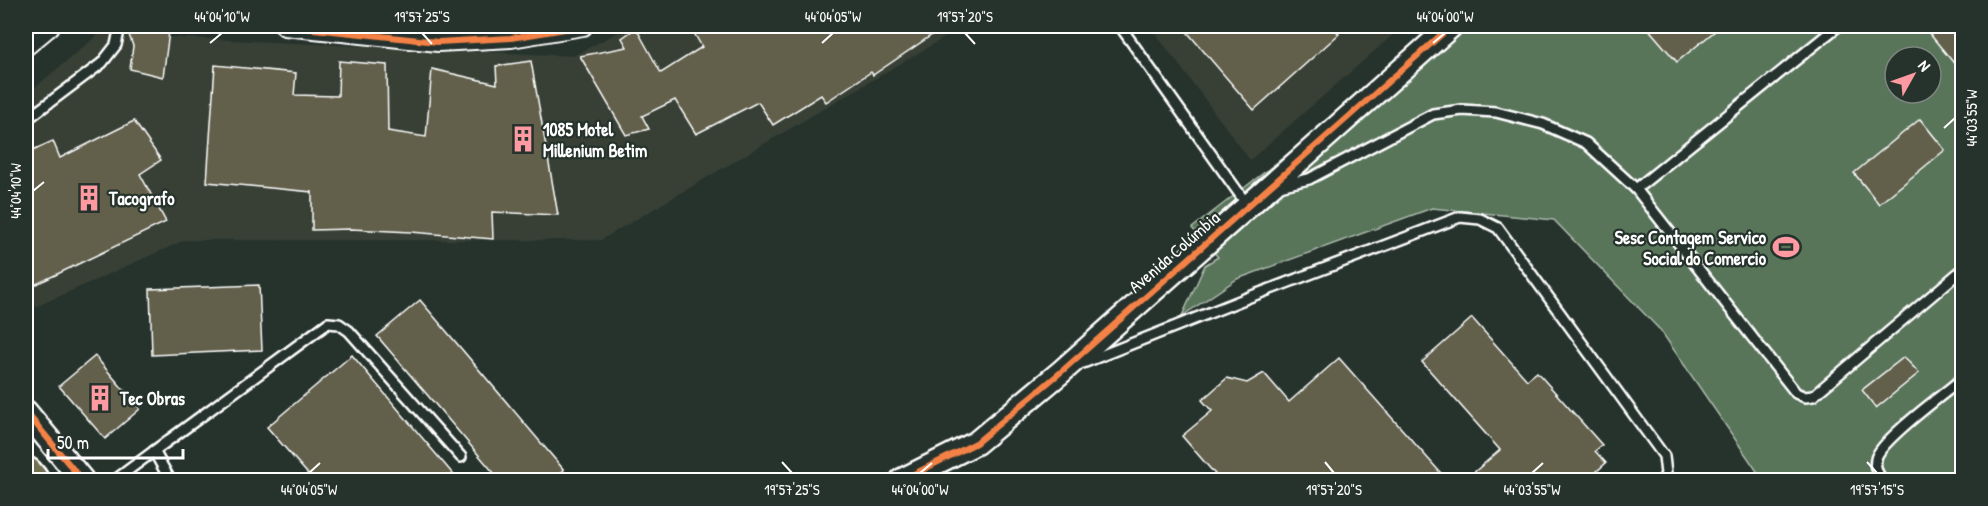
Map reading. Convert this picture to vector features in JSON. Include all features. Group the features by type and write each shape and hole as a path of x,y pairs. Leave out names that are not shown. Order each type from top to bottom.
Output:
{"highway":[{"path":"26,474 31,480"}],"street":[{"path":"26,46 50,26"},
{"path":"285,26 438,42 511,38 583,26"},
{"name":"Avenida Colúmbia","path":"902,480 976,442 1061,372 1450,26"},
{"path":"26,412 82,480"}],"lane":[{"path":"26,120 102,63 116,45 120,26"},
{"path":"1119,26 1248,206"},
{"path":"1636,189 1839,26"},
{"path":"1268,188 1309,179 1433,114 1462,110 1496,112 1543,124 1586,143 1636,189 1796,393 1805,397 1813,396 1962,270"},
{"path":"1061,372 1460,217 1480,219 1498,228 1664,456 1666,474 1663,480"},
{"path":"115,480 328,323 339,324 349,331 461,458"},
{"path":"1882,480 1876,472 1875,458 1886,442 1962,379"},
{"path":"154,451 170,480"}],"shaded area":[{"path":"630,26 964,26 601,240 185,240 26,311 26,95 99,34 573,56"},
{"path":"1150,26 1403,26 1250,160"}],"green space":[{"name":"Sesc Contagem Servico Social do Comercio","path":"1454,26 1962,26 1962,480 1763,480 1661,331 1554,220 1432,208 1237,279 1182,316 1205,265 1218,257 1192,228"}],"building":[{"path":"690,26 945,26 873,75 871,72 826,102 821,95 773,125 758,102 696,134 675,100 642,116 649,129 626,135 580,56 627,47 622,38 636,28 661,73 702,47"},
{"path":"1182,26 1332,26 1339,34 1254,110"},
{"path":"1646,26 1721,26 1677,62"},
{"path":"1938,26 1962,26 1962,73 1943,50 1943,45 1939,45 1929,33"},
{"path":"127,29 169,32 163,77 130,69 133,46"},
{"path":"339,61 387,65 388,131 426,137 432,69 497,84 496,66 531,61 558,215 492,212 493,239 351,229 312,230 312,192 207,182 215,65 296,73 294,95 338,96"},
{"path":"1920,119 1945,150 1879,204 1854,173"},
{"name":"Tacografo","path":"134,121 161,160 140,174 166,222 26,289 26,153 53,141 60,158"},
{"path":"259,285 262,350 152,355 150,289"},
{"path":"420,300 564,470 551,480 500,480 377,336"},
{"path":"1472,318 1527,380 1537,372 1602,445 1595,451 1606,463 1587,480 1465,480 1500,450 1422,362"},
{"path":"352,355 458,480 313,480 267,427"},
{"name":"Tec Obras","path":"95,356 140,409 105,439 59,386"},
{"path":"1904,357 1919,373 1876,408 1862,390"},
{"path":"1339,358 1447,480 1220,480 1182,436 1212,411 1202,400 1227,378 1247,383 1264,373 1289,402"}],"cycle path":[{"path":"285,26 438,42 511,38 583,26"},
{"path":"902,480 976,443 1061,372 1451,26"},
{"path":"26,412 82,480"}],"place":[{"name":"1085 Motel Millenium Betim","path":"523,139"},
{"name":"Tacografo","path":"89,198"},
{"name":"Sesc Contagem Servico Social do Comercio","path":"1786,247"},
{"name":"Tec Obras","path":"100,398"}]}
